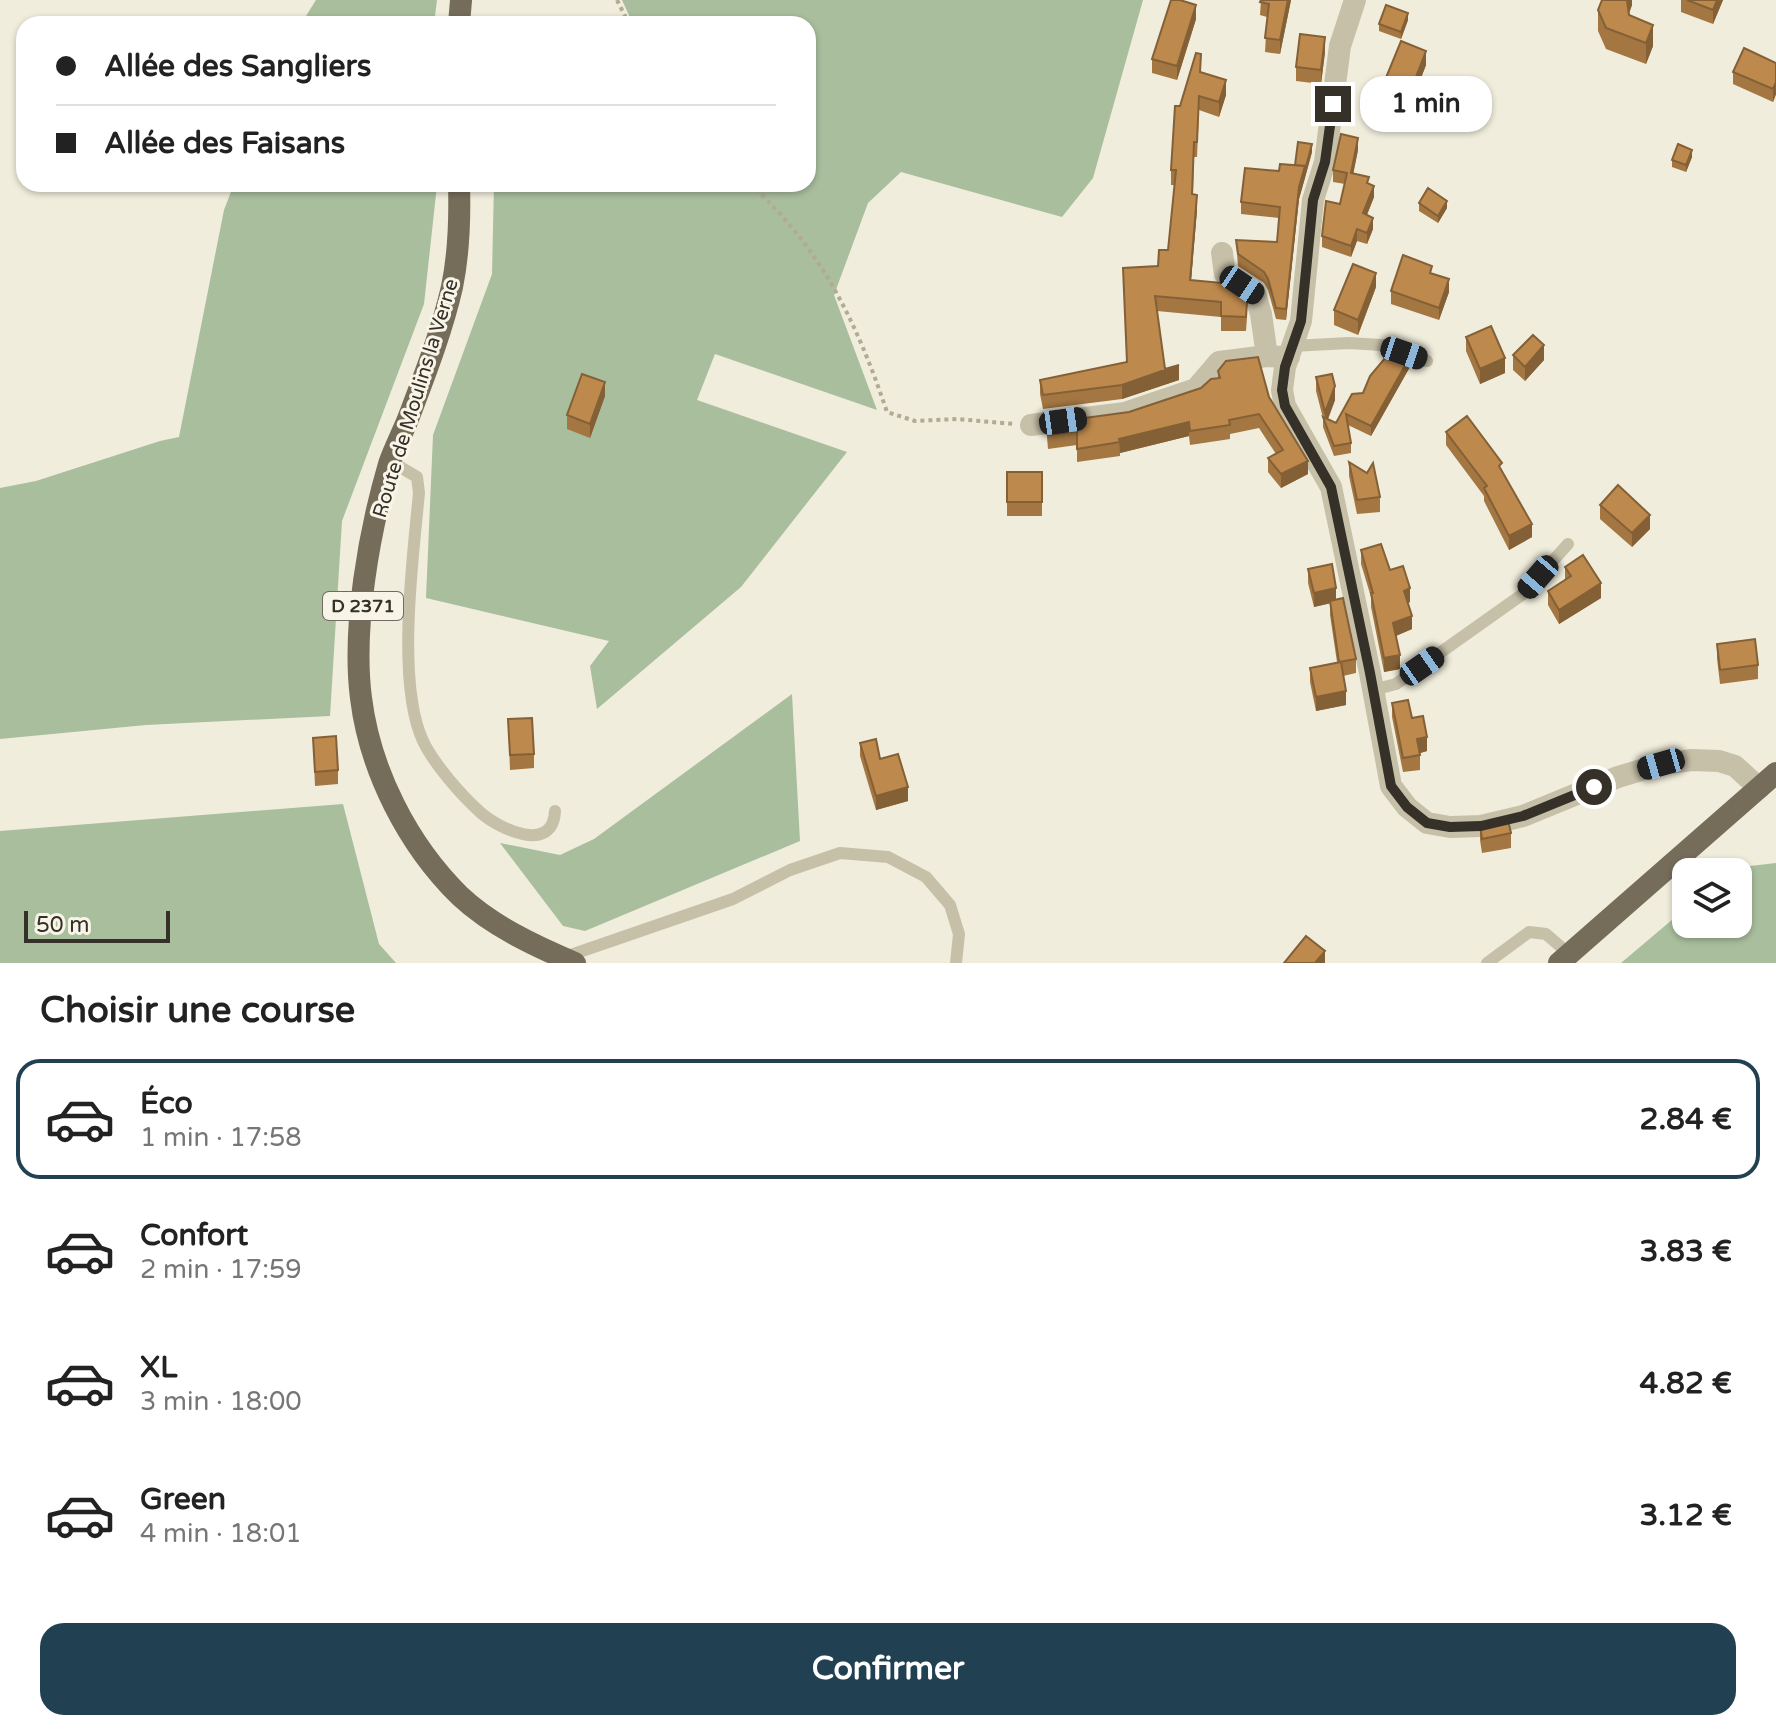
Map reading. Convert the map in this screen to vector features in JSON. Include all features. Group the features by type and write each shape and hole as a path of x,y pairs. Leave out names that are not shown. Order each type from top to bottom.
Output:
{"main road":[{"name":"Route de Moulins la Verne","path":"459,192 460,231 452,286 436,340 390,461 367,565 359,642 361,699 376,761 400,816 424,853 461,896 507,931 568,960"},
{"path":"1564,959 1768,781"}],"street":[{"path":"1282,353 1301,321 1313,200 1325,162 1340,46 1355,0"},
{"path":"1222,253 1225,274 1255,294 1261,314 1282,353 1285,406 1331,487 1391,786 1407,807 1427,823 1450,827 1481,826 1523,816 1618,777 1661,764 1692,760 1719,761 1768,781"},
{"path":"1031,425 1125,413 1196,389 1219,362 1282,353"}],"lane":[{"path":"1282,353 1349,343 1381,345 1427,361"},
{"path":"390,461 417,477 419,493 410,595 411,681 415,715 424,742 453,783 482,814 518,832 535,836 548,832 554,825 555,811"},
{"path":"1373,690 1396,684 1523,594 1568,544"},
{"name":"Route de Moulins la Verne","path":"568,960 733,899 790,870 840,853 888,857 926,877 950,905 959,934 956,963"},
{"path":"1487,963 1529,932 1546,934 1564,959"}],"path":[{"path":"759,192 811,251 845,303 887,412 915,421 957,419 1031,425"}],"green space":[{"path":"316,0 437,0 435,16 306,16"},
{"path":"622,0 1143,0 1093,178 1062,217 901,172 868,203 834,295 877,410 715,354 697,400 847,452 741,587 597,709 590,666 609,641 426,598 433,435 492,274 494,192 816,192 816,16 629,16"},
{"path":"231,192 436,192 424,304 342,521 330,716 146,725 0,739 0,488 36,481 179,437 224,210"},
{"path":"792,694 800,841 585,931 563,926 500,843 560,855 594,839"},
{"path":"343,804 379,944 396,963 0,963 0,831"},
{"path":"1776,863 1776,963 1621,963 1672,920 1672,938 1752,938 1752,866"}],"building":[{"path":"1171,0 1196,5 1177,66 1152,59"},
{"path":"1261,0 1288,0 1280,40 1265,38 1269,4"},
{"path":"1602,0 1627,0 1629,15 1653,25 1646,43 1606,28 1598,10"},
{"path":"1687,0 1717,0 1713,10"},
{"path":"1386,5 1408,13 1401,32 1379,24"},
{"path":"1300,34 1325,37 1321,70 1296,67"},
{"path":"1401,41 1426,51 1409,95 1383,85"},
{"path":"1744,48 1776,63 1773,89 1733,72"},
{"path":"1196,53 1201,54 1200,72 1226,80 1219,102 1199,96 1192,194 1197,195 1190,280 1222,283 1223,276 1243,288 1247,302 1246,317 1221,316 1221,302 1155,296 1165,369 1179,365 1122,385 1043,395 1040,380 1127,362 1123,268 1158,266 1159,250 1168,250 1176,170 1171,170 1175,106 1180,106"},
{"path":"1341,134 1358,138 1351,173 1369,177 1367,183 1374,186 1363,213 1373,218 1367,233 1357,229 1351,246 1322,236 1326,201 1340,204 1347,173 1333,170"},
{"path":"1298,142 1312,144 1305,170 1305,166 1295,165"},
{"path":"1678,144 1692,150 1686,165 1672,160"},
{"path":"1280,164 1305,166 1299,187 1286,309 1276,308 1264,272 1238,254 1236,240 1277,242 1280,207 1241,202 1245,168 1279,171"},
{"path":"1428,188 1447,201 1438,216 1419,203"},
{"path":"1403,255 1432,266 1430,273 1449,279 1439,308 1391,291"},
{"path":"1353,264 1376,273 1358,320 1334,310"},
{"path":"1491,326 1505,358 1480,369 1466,337"},
{"path":"1533,335 1544,345 1525,367 1513,355"},
{"path":"1396,350 1411,355 1371,426 1346,414 1351,443 1334,446 1323,417 1336,423 1352,394 1363,393 1370,376 1391,351 1395,353"},
{"path":"1258,357 1269,397 1308,461 1281,474 1268,458 1283,450 1259,414 1229,420 1230,425 1190,431 1189,422 1119,439 1120,442 1077,449 1077,431 1048,435 1047,423 1129,412 1201,388 1211,379 1220,378 1218,371 1226,361"},
{"path":"582,374 605,382 590,424 567,415"},
{"path":"1332,374 1335,386 1325,412 1316,377"},
{"path":"1467,416 1502,463 1499,466 1532,524 1509,536 1484,488 1487,486 1446,432"},
{"path":"1349,462 1367,473 1373,463 1380,497 1357,500"},
{"path":"1007,472 1042,472 1042,502 1007,502"},
{"path":"1618,485 1650,515 1632,533 1600,505"},
{"path":"1381,544 1390,570 1403,566 1410,588 1404,591 1412,616 1393,623 1400,655 1384,658 1373,593 1361,550"},
{"path":"1583,555 1601,583 1559,610 1548,591 1571,576 1565,567"},
{"path":"1332,564 1336,588 1314,593 1308,569"},
{"path":"1343,598 1356,659 1339,662 1330,601"},
{"path":"1755,639 1758,665 1720,670 1717,644"},
{"path":"1341,662 1346,691 1316,697 1310,668"},
{"path":"1408,700 1412,718 1423,716 1427,737 1417,739 1420,755 1403,758 1392,703"},
{"path":"532,718 534,754 510,755 508,719"},
{"path":"336,736 338,770 315,772 313,738"},
{"path":"876,739 880,759 898,754 908,787 876,796 860,743"},
{"path":"1508,820 1511,833 1482,839 1480,826"},
{"path":"1306,936 1325,951 1315,963 1284,963"}],"route":[{"path":"1333,104 1325,162 1313,200 1301,321 1285,367 1282,390 1285,406 1331,487 1391,786 1407,807 1427,823 1450,827 1481,826 1523,816 1594,787"}]}
